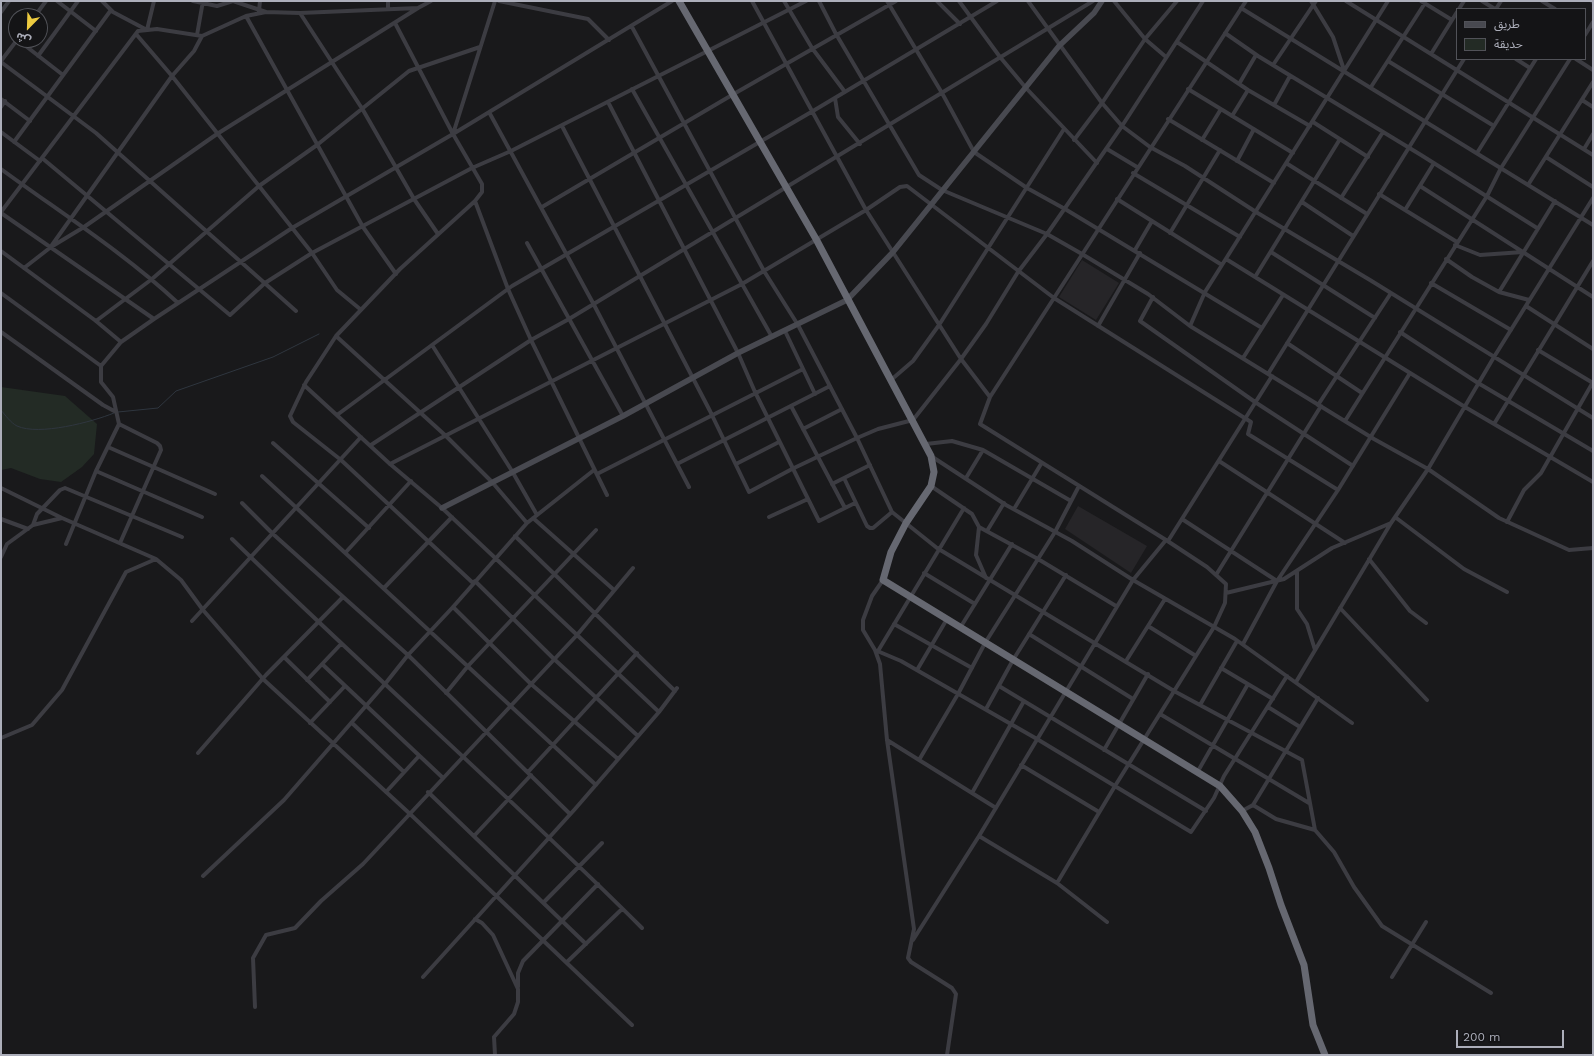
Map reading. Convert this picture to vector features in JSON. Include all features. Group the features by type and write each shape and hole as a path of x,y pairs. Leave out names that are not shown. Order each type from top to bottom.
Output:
{"highway":[{"path":"679,1 785,188 816,239 847,300 926,444 931,456 934,472 931,486 906,523 891,552 883,580 1198,771 1220,786 1242,811 1255,832 1304,965 1313,1025 1325,1055"}],"street":[{"path":"1,12 9,1"},
{"path":"57,1 96,31"},
{"path":"38,56 78,1"},
{"path":"102,1 111,10 147,30"},
{"path":"147,30 154,1"},
{"path":"193,1 217,6 233,1 258,12"},
{"path":"258,12 260,1"},
{"path":"388,1 388,9"},
{"path":"24,268 51,247 84,227 217,134 287,92 418,8 423,3 431,1"},
{"path":"453,134 495,1"},
{"path":"499,1 588,19 609,40"},
{"path":"66,544 96,471 119,424 113,397 101,382 101,366 121,342 292,228 453,134 632,27 672,1"},
{"path":"752,1 765,22 866,210 961,359 990,397"},
{"path":"784,1 812,48 845,92"},
{"path":"1,132 41,159 170,263 230,315 265,283 312,253 472,168 562,126 806,1"},
{"path":"819,1 863,81 919,175 942,190 1047,234 1126,280 1153,297 1190,326 1371,437 1428,469 1498,518 1569,550 1593,548"},
{"path":"542,207 684,124 732,94 787,64 888,3 896,1"},
{"path":"937,1 960,24"},
{"path":"959,1 1000,57 1026,88 1097,163"},
{"path":"337,415 508,290 916,51 997,1"},
{"path":"1028,1 1046,29 1102,103 1122,126 1150,147 1204,178 1256,212 1391,292 1593,418"},
{"path":"371,445 531,340 569,319 593,303 890,126 1093,1"},
{"path":"442,508 646,404 738,353 847,300 893,252 1059,46 1094,13 1102,1"},
{"path":"1114,1 1145,39 1166,57"},
{"path":"1074,140 1102,103 1145,39 1177,1"},
{"path":"562,126 725,440 750,492 792,469 857,438 878,429 913,420 961,359 1018,272 1047,234 1107,149 1203,1"},
{"path":"1057,883 1128,764 1214,627 1225,603 1226,584 1216,575 1167,541 1041,464 980,424 990,397 1116,199 1246,1"},
{"path":"1346,1 1593,155"},
{"path":"1190,326 1205,292 1328,99 1344,70 1388,1"},
{"path":"1482,1 1493,8"},
{"path":"1542,1 1552,8"},
{"path":"51,247 172,76 194,51 200,36 203,2"},
{"path":"1273,65 1313,2 1333,37 1344,70"},
{"path":"1371,87 1403,37 1423,2 1452,20"},
{"path":"888,3 942,93 974,152 1027,188 1135,250 1262,328"},
{"path":"154,319 51,247 2,210 138,31 157,30 200,36 258,12 300,13 418,8"},
{"path":"1241,8 1344,70 1593,225"},
{"path":"14,142 111,10"},
{"path":"300,13 363,110 414,199 438,234"},
{"path":"1431,54 1456,14"},
{"path":"246,16 363,227 396,274"},
{"path":"1587,28 1593,22"},
{"path":"394,23 453,134 482,184 482,192 475,201 438,234 360,309 336,336 304,385 290,416 294,422 341,460 428,542 474,582 554,659 638,736"},
{"path":"632,27 684,124 711,170 764,271 798,325 857,438 892,512 939,549 1016,596 1174,691 1302,760 1314,830"},
{"path":"1224,33 1290,76 1434,163 1537,228"},
{"path":"136,34 172,76 312,253 338,290 360,309"},
{"path":"1177,42 1238,84 1310,126"},
{"path":"96,321 127,300 259,186 363,110 409,71 480,47"},
{"path":"11,48 1,62 96,133 117,154 241,261 296,311"},
{"path":"28,48 63,75"},
{"path":"1238,84 1256,54"},
{"path":"912,942 996,808 1116,606 1133,580 1167,541 1219,461 1255,402 1287,343 1463,60"},
{"path":"1518,60 1530,68"},
{"path":"1477,153 1535,60"},
{"path":"1345,421 1569,60"},
{"path":"1578,60 1593,70"},
{"path":"1388,61 1494,126"},
{"path":"1274,105 1290,76"},
{"path":"1528,185 1593,82"},
{"path":"632,89 772,337"},
{"path":"1188,89 1293,153"},
{"path":"1232,116 1248,90"},
{"path":"835,98 838,117 860,144"},
{"path":"1,107 3,100 30,121"},
{"path":"1582,100 1593,107"},
{"path":"608,102 633,154 660,201 683,250 738,353 792,469 819,521 856,503"},
{"path":"1202,140 1221,109"},
{"path":"489,112 542,207 689,487"},
{"path":"1168,119 1274,183"},
{"path":"1313,122 1368,156"},
{"path":"891,380 913,361 939,325 1006,217 1027,188 1064,129"},
{"path":"1237,161 1254,129"},
{"path":"1341,198 1383,132"},
{"path":"1584,150 1593,134"},
{"path":"1255,277 1340,139"},
{"path":"1107,149 1137,167"},
{"path":"1170,233 1220,150"},
{"path":"1546,157 1593,187"},
{"path":"1286,163 1367,214"},
{"path":"1405,210 1434,163"},
{"path":"1,169 71,217 152,279 178,303"},
{"path":"1133,173 1240,237"},
{"path":"390,464 742,284 866,210 900,187 907,186 1054,298 1251,422 1248,434 1338,490"},
{"path":"1420,186 1593,297"},
{"path":"1379,194 1456,243 1480,255 1523,252"},
{"path":"1296,682 1391,523 1428,469 1510,330 1593,198"},
{"path":"1116,199 1222,265"},
{"path":"475,201 508,290 607,495"},
{"path":"1499,292 1555,201"},
{"path":"1302,202 1353,236"},
{"path":"1135,250 1152,222"},
{"path":"527,243 623,416"},
{"path":"1,251 96,321 121,342"},
{"path":"1270,252 1375,318"},
{"path":"1098,326 1126,280 1140,253"},
{"path":"1226,259 1464,407 1593,482"},
{"path":"1446,259 1472,277 1499,292 1529,300"},
{"path":"1494,424 1593,262"},
{"path":"1431,283 1510,330"},
{"path":"1216,575 1337,376 1360,343 1391,292"},
{"path":"1,293 101,366"},
{"path":"1243,358 1283,295"},
{"path":"1153,297 1140,321 1255,402 1353,466"},
{"path":"1526,306 1593,350"},
{"path":"785,331 815,394"},
{"path":"1,332 103,405 116,412"},
{"path":"1400,332 1478,383 1564,432 1593,451"},
{"path":"336,336 446,436 492,482 527,523"},
{"path":"1287,343 1362,393"},
{"path":"432,345 480,419 537,515"},
{"path":"1506,522 1524,490 1541,473 1577,408 1593,383 1538,350"},
{"path":"203,876 284,800 367,706 429,630 453,607 527,523 595,472 665,440 803,369"},
{"path":"1243,644 1277,581 1338,490 1410,374"},
{"path":"304,385 390,464 452,517 659,712"},
{"path":"677,464 830,386"},
{"path":"791,406 845,508"},
{"path":"803,429 842,409"},
{"path":"119,424 160,446 120,543"},
{"path":"192,621 362,437"},
{"path":"926,444 952,441 983,450 1071,501"},
{"path":"736,464 779,442"},
{"path":"273,443 318,485 369,528"},
{"path":"108,447 215,494"},
{"path":"966,478 983,450"},
{"path":"931,456 1004,503 1237,640 1352,723"},
{"path":"1219,461 1345,543"},
{"path":"1014,509 1041,464"},
{"path":"832,484 870,465"},
{"path":"96,471 143,490 202,517"},
{"path":"262,476 346,552 596,785"},
{"path":"844,478 867,526 873,528 892,512"},
{"path":"346,552 411,482"},
{"path":"931,486 972,514 979,527 976,555 988,579"},
{"path":"919,760 958,694 985,643 1055,532 1079,486"},
{"path":"1,488 74,524 156,559 181,580 203,610 263,679 497,895 632,1025"},
{"path":"33,526 37,514 60,490 65,488 182,537"},
{"path":"769,517 808,498"},
{"path":"987,531 1004,503"},
{"path":"242,504 273,534 408,655 570,814"},
{"path":"876,650 894,624 964,508"},
{"path":"384,588 452,517"},
{"path":"1395,517 1464,569 1507,592"},
{"path":"1,557 7,544 28,529 33,526 62,518"},
{"path":"533,518 614,590"},
{"path":"1,519 28,529"},
{"path":"1182,519 1277,581"},
{"path":"1226,593 1284,579 1332,548 1391,523"},
{"path":"979,527 1066,575 1116,606"},
{"path":"446,693 468,666 536,596 596,530"},
{"path":"423,977 596,785 676,690 515,536"},
{"path":"232,539 341,644 598,884 642,928"},
{"path":"960,628 988,579 1012,544"},
{"path":"1,738 32,725 62,690 126,572 156,559"},
{"path":"1369,559 1410,611 1426,623"},
{"path":"255,1007 252,958 266,935 295,928 320,901 363,864 428,792 577,635 633,568"},
{"path":"1297,571 1297,610 1307,624 1315,650"},
{"path":"924,573 975,604"},
{"path":"986,709 1013,660 1066,575"},
{"path":"883,580 872,596 863,620 863,630 876,650 880,664 887,740 914,928 908,954 910,961 952,988 956,994 947,1055"},
{"path":"198,753 263,679 342,596"},
{"path":"1126,661 1165,598"},
{"path":"453,607 531,684 618,759"},
{"path":"1340,608 1427,700"},
{"path":"917,670 947,619"},
{"path":"894,624 972,668"},
{"path":"1148,626 1196,656"},
{"path":"1030,634 1133,699"},
{"path":"1200,705 1237,640"},
{"path":"307,680 341,644"},
{"path":"876,650 917,670 986,709 1191,832 1206,811 1224,776 1287,676"},
{"path":"474,836 508,800 553,744 637,653"},
{"path":"284,657 330,702"},
{"path":"322,664 442,778"},
{"path":"1222,668 1273,699"},
{"path":"1104,750 1148,674"},
{"path":"1198,771 1248,684"},
{"path":"310,723 345,686"},
{"path":"999,686 1206,811"},
{"path":"1242,811 1252,805 1318,698"},
{"path":"972,793 1024,701"},
{"path":"1268,707 1300,727"},
{"path":"1160,714 1310,803"},
{"path":"352,723 404,772"},
{"path":"887,740 996,808"},
{"path":"386,792 419,756"},
{"path":"1021,765 1099,812"},
{"path":"428,792 564,921 586,944"},
{"path":"1252,805 1276,819 1314,830 1334,852 1354,887 1382,926 1491,993"},
{"path":"979,836 1057,883 1107,922"},
{"path":"544,902 602,843"},
{"path":"495,1055 494,1036 514,1014 518,1002 518,973 521,964 598,884"},
{"path":"567,962 622,909"},
{"path":"476,919 493,935 518,989"},
{"path":"1392,977 1426,922"}],"shaded area":[{"path":"1082,260 1119,283 1096,320 1059,297"},
{"path":"1078,506 1147,546 1131,573 1065,529"}],"green space":[{"path":"1,387 65,396 97,424 94,454 82,467 61,482 40,479 11,468 1,470"}],"waterway":[{"path":"118,412 158,408 176,391 273,357 319,334"},
{"path":"1,410 10,421 17,426 27,429 52,429 66,427 114,413"}]}
